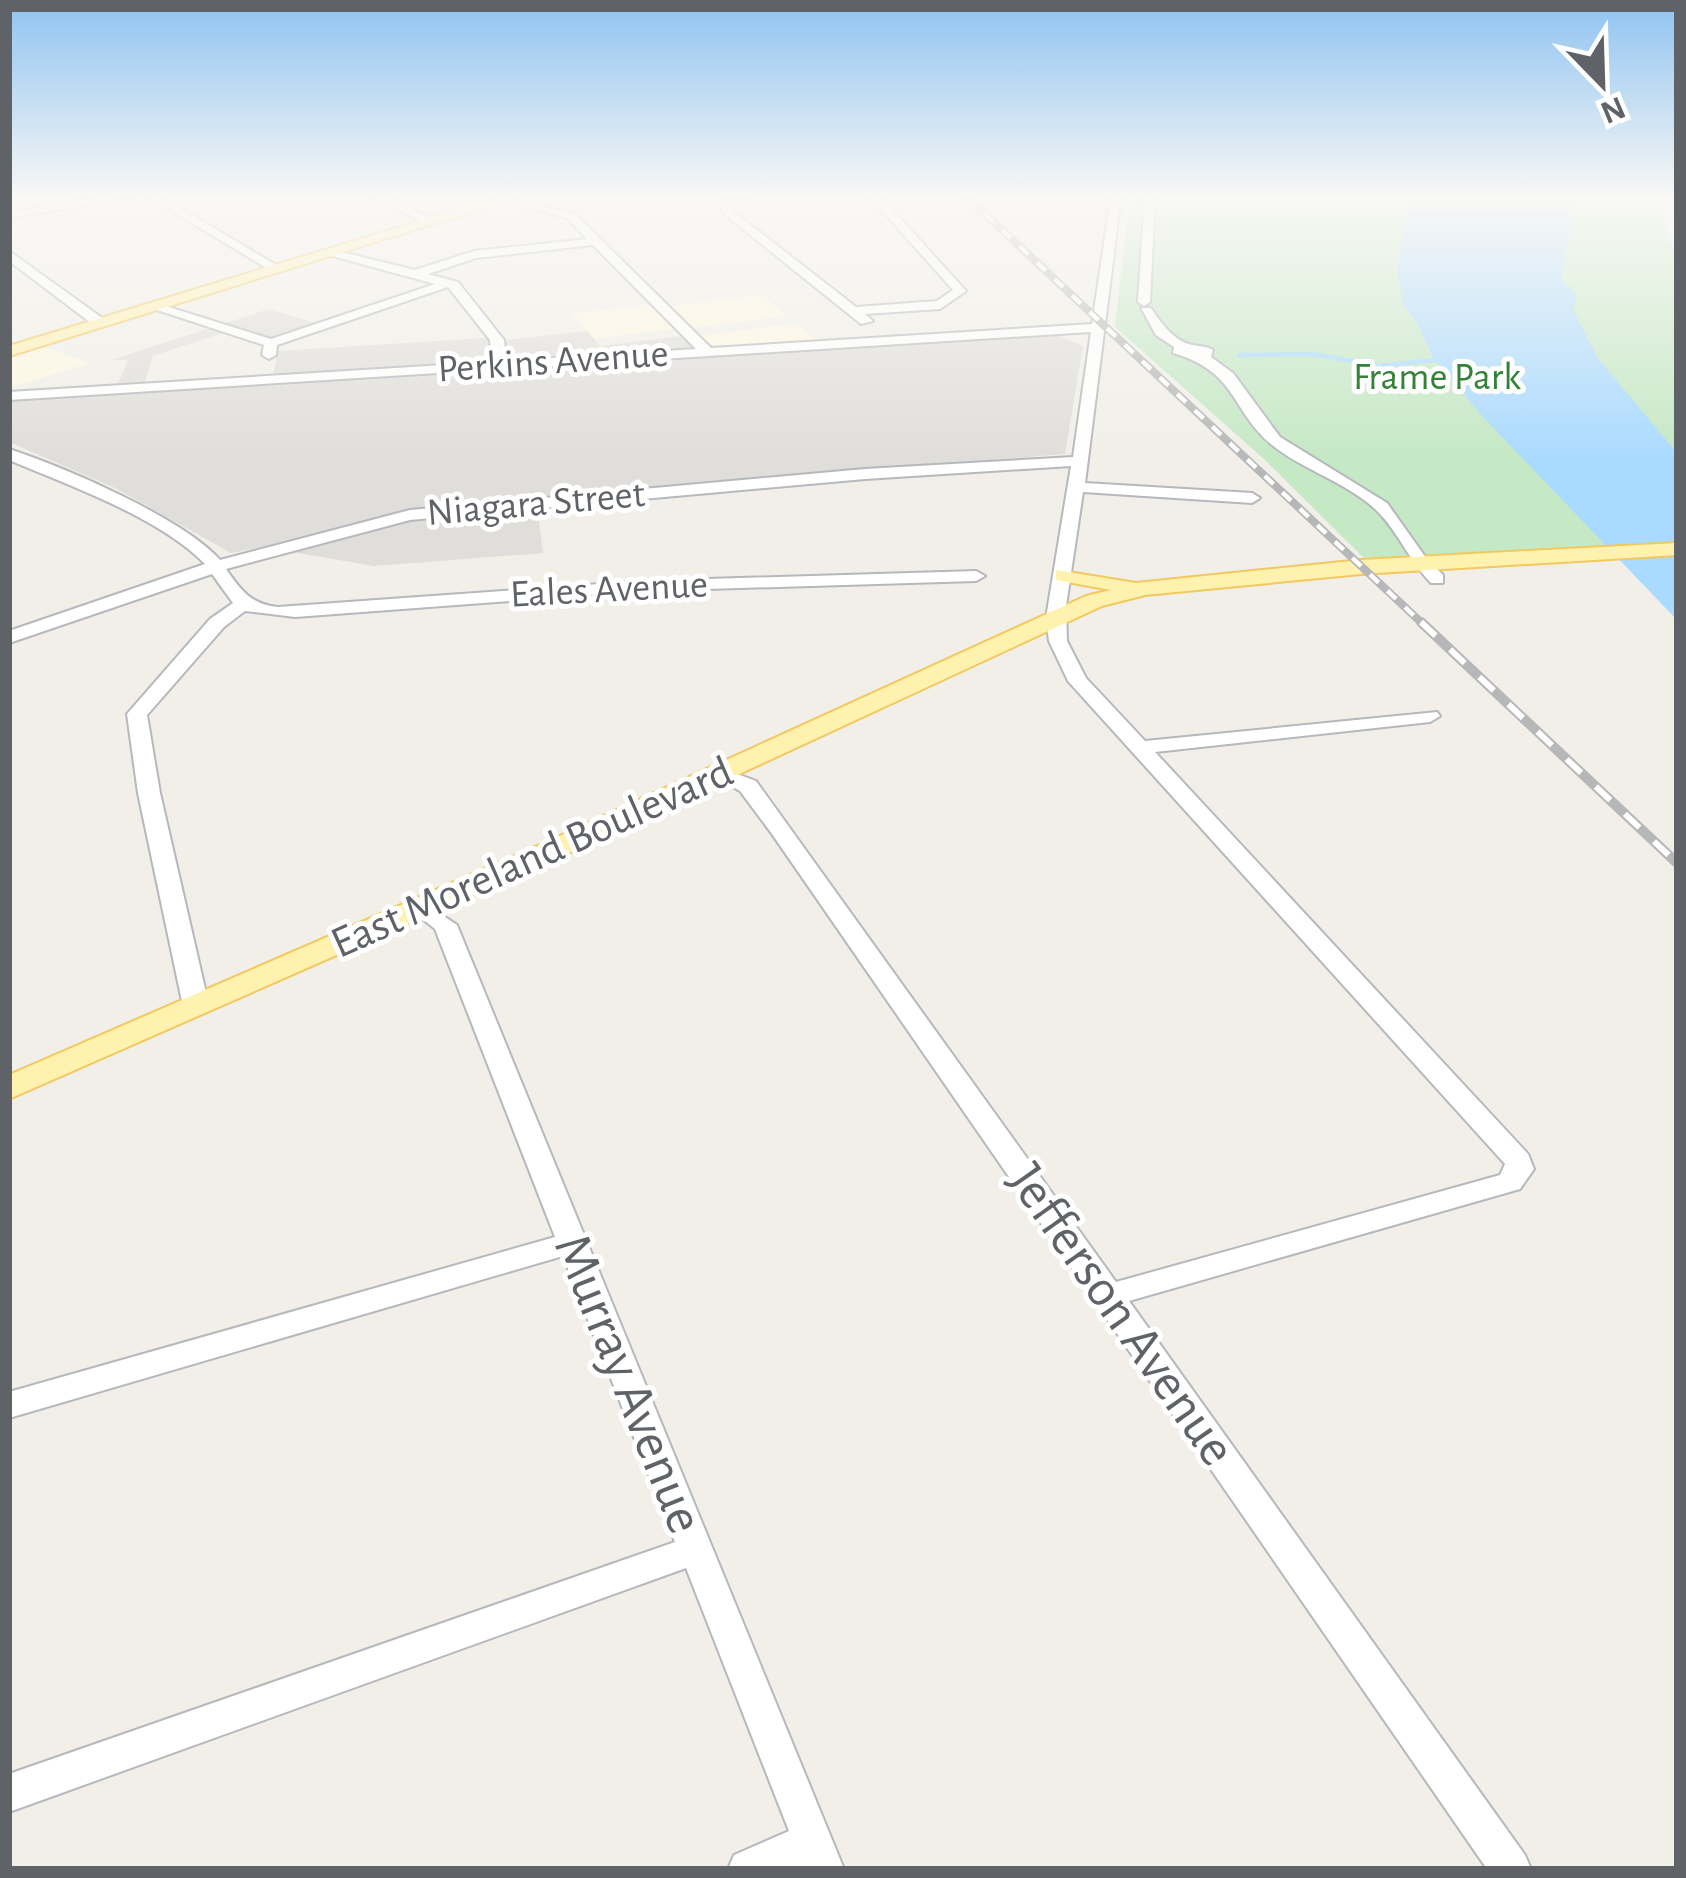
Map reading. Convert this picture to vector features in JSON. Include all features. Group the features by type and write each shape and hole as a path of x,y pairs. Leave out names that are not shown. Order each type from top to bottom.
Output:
{"main road":[{"path":"9,351 226,285"},
{"name":"East Moreland Boulevard","path":"1428,571 1541,574 1677,549"},
{"name":"East Moreland Boulevard","path":"9,1088 722,774 957,668 1051,619 1145,589 1612,562 1677,564"},
{"path":"1064,575 1145,589"},
{"name":"East Moreland Boulevard","path":"1051,619 1269,585"}],"street":[{"path":"49,285 100,322"},
{"path":"154,307 271,343 444,285"},
{"path":"450,285 497,340 499,365"},
{"path":"640,285 707,352"},
{"path":"821,285 878,331 882,341"},
{"path":"855,311 940,305 960,291 954,285"},
{"path":"1103,285 1064,575 1051,619 1059,651 1078,681 1518,1161 1520,1169 1510,1182 1108,1296"},
{"path":"1143,285 1145,306 1161,332 1184,347 1207,350 1202,357 1228,376 1275,440 1381,506 1428,571"},
{"name":"Perkins Avenue","path":"9,396 1097,328"},
{"path":"1022,333 1075,335 1095,348"},
{"path":"263,380 271,343"},
{"path":"10,455 135,511 218,565 244,604 217,623 137,714 196,1006"},
{"name":"Niagara Street","path":"9,637 218,565 366,524 444,510 910,470 1080,461"},
{"path":"1076,487 1252,498"},
{"name":"Eales Avenue","path":"244,604 264,610 311,611 619,587 976,576"},
{"path":"1139,748 1430,716"},
{"name":"Jefferson Avenue","path":"722,774 748,786 780,829 1510,1869"},
{"name":"Murray Avenue","path":"421,908 445,926 818,1855"},
{"path":"9,1405 571,1243"},
{"path":"9,1793 695,1550"},
{"path":"748,1869 818,1855"}],"shaded area":[{"path":"762,295 787,316 693,328 671,306"},
{"path":"650,304 674,329 594,339 572,314"},
{"path":"269,309 319,324 273,338 238,328 153,356 144,385 117,386 128,360 111,360"},
{"path":"797,323 819,343 718,348 700,336"},
{"path":"587,331 600,346 683,336 707,357 1057,335 1083,346 1065,454 536,497 543,553 374,566 262,547 231,553 115,488 9,442 9,401 271,385 278,351 486,338 490,342"},
{"path":"41,346 90,363 9,388 9,356"}],"green space":[{"name":"Frame Park","path":"1120,285 1677,285 1677,546 1369,563 1264,459 1115,327"}],"water":[{"path":"1399,285 1567,285 1576,293 1574,311 1597,357 1677,453 1677,620 1483,417 1434,359 1403,305"}],"waterway":[{"path":"1239,355 1313,354 1377,366 1446,359"}],"railway":[{"path":"1061,285 1424,625"},
{"path":"1421,622 1677,863"}]}
